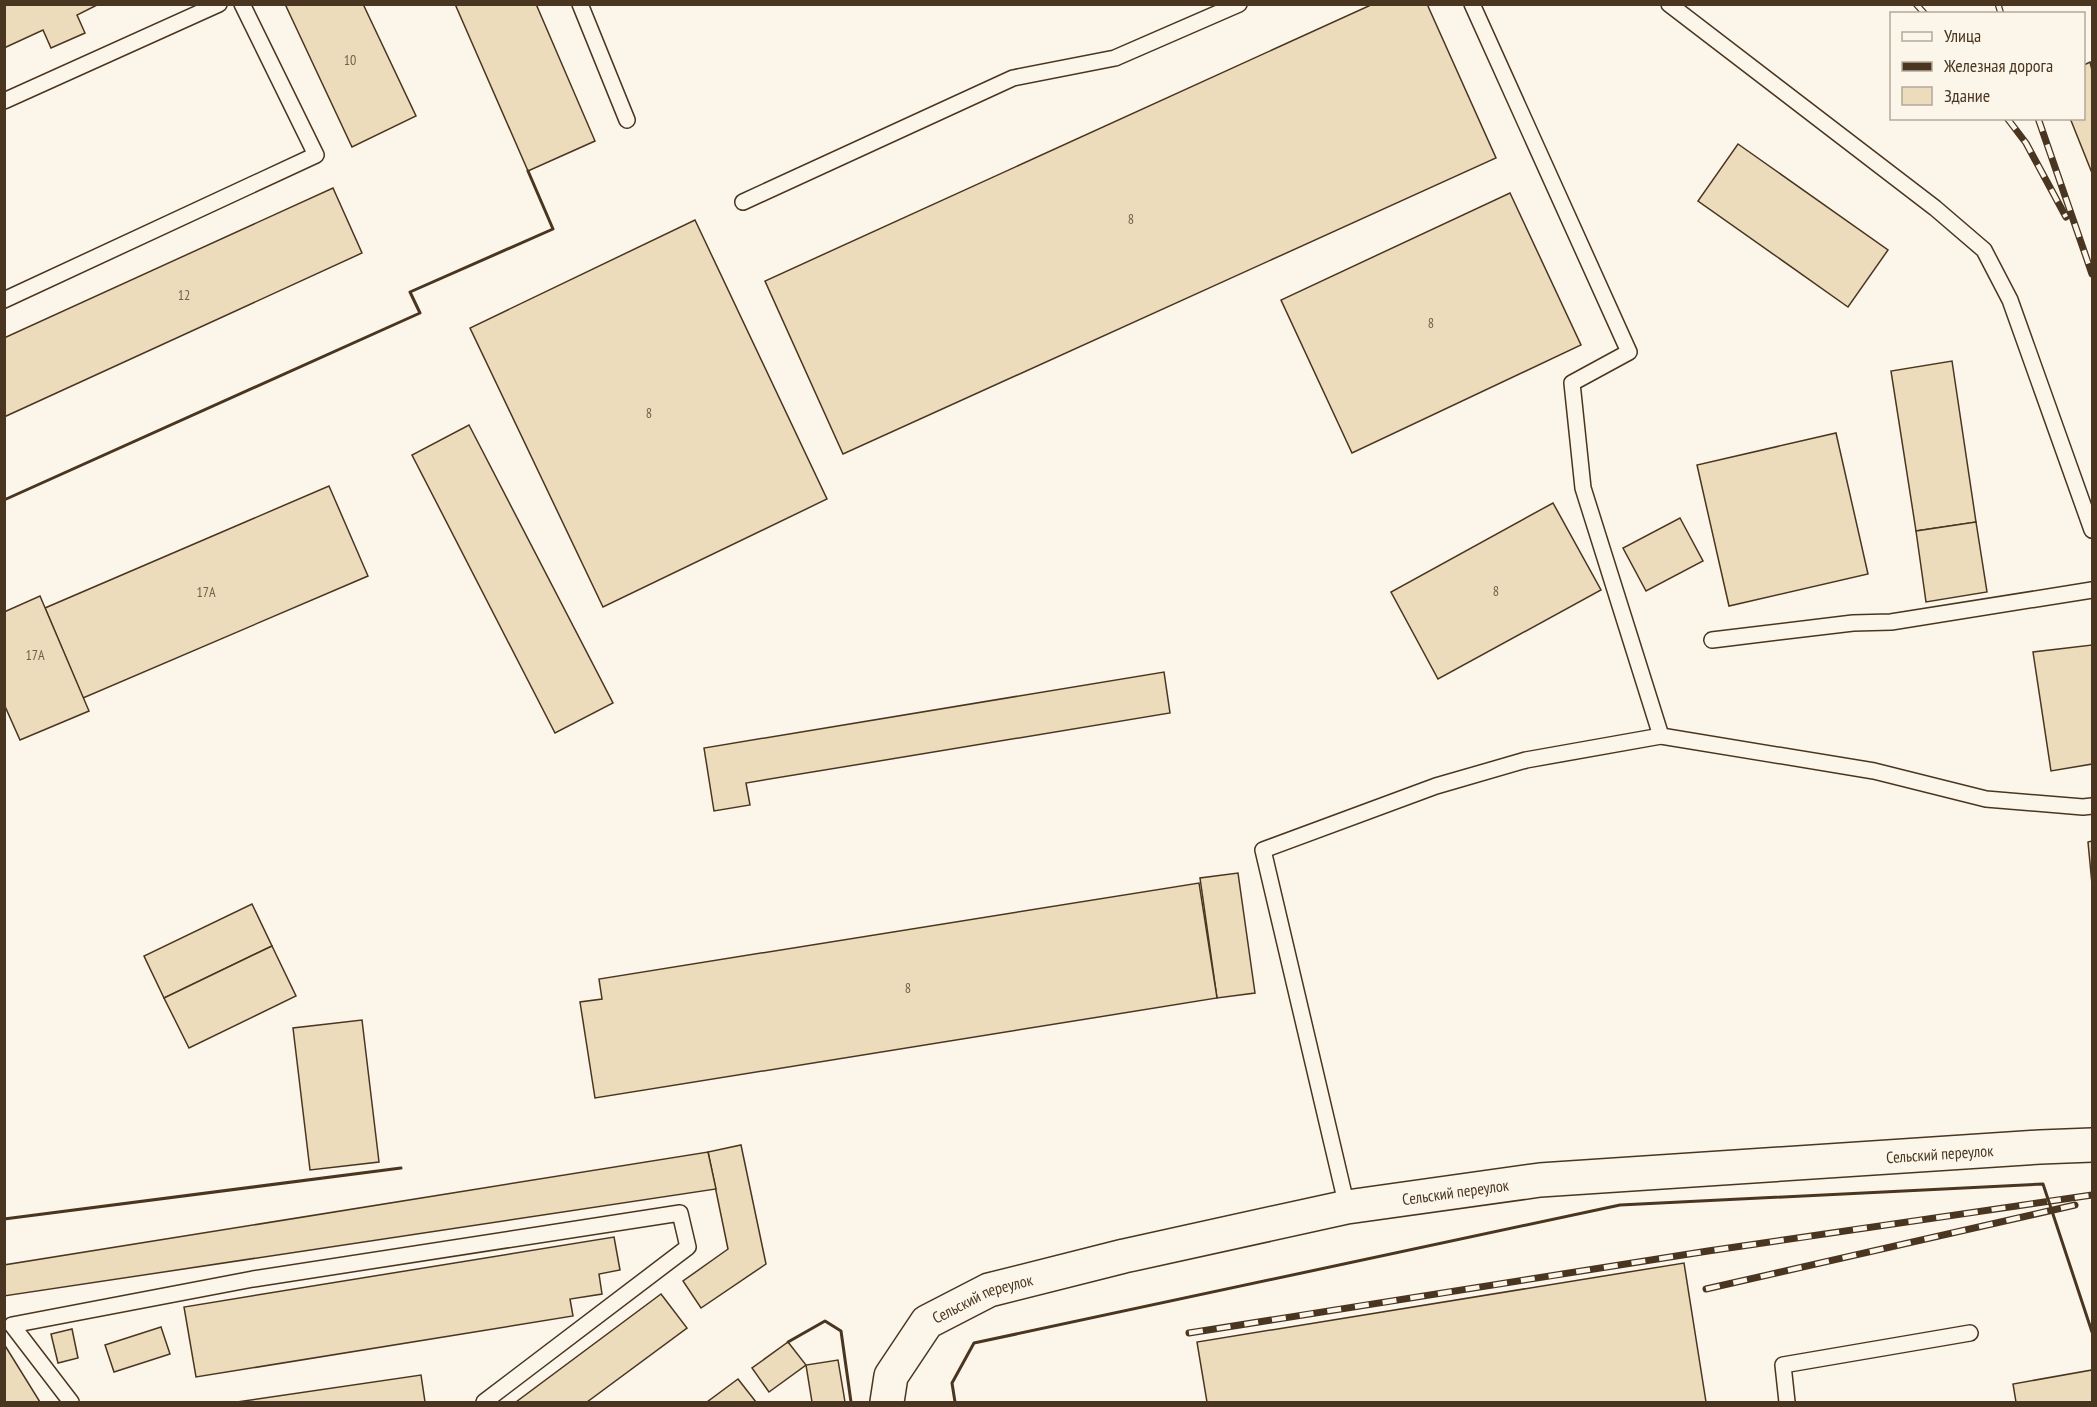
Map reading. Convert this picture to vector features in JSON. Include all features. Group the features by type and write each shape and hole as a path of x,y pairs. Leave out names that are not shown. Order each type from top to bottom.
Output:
{"street":[{"name":"Сельский переулок","path":"887,1402 891,1376 927,1322 988,1290 1124,1256 1347,1207 1540,1180 2092,1145"}],"lane":[{"path":"4,101 219,4"},
{"path":"4,300 316,155 242,4"},
{"path":"580,4 627,120"},
{"path":"743,202 1013,78 1115,58 1239,4"},
{"path":"1472,4 1629,352 1572,383 1583,488 1661,736"},
{"path":"1669,4 1935,208 1984,250 2010,300 2092,530"},
{"path":"1712,640 1853,623 1891,622 2092,590"},
{"path":"1347,1207 1263,850 1436,786 1526,760 1661,736 1874,771 1986,799 2092,806"},
{"path":"71,1402 12,1325 253,1279 680,1213 688,1247 484,1402"},
{"path":"1787,1402 1783,1365 1970,1333"}],"building":[{"path":"4,4 99,4 77,15 85,33 51,48 43,30 4,48"},
{"path":"285,4 363,4 416,116 352,147"},
{"path":"455,4 536,4 595,141 528,171"},
{"path":"1373,4 1427,4 1496,158 843,454 765,281"},
{"path":"2090,62 2092,70 2092,173 2071,120 2085,120 2085,64"},
{"path":"1738,144 1888,250 1848,307 1698,201"},
{"path":"333,188 362,253 4,417 4,338"},
{"path":"1510,193 1581,345 1352,453 1281,300"},
{"path":"695,220 827,499 603,607 470,328"},
{"path":"1952,361 1976,522 1916,531 1891,371"},
{"path":"469,425 613,703 555,733 412,455"},
{"path":"1836,433 1868,574 1729,606 1697,465"},
{"path":"329,486 368,576 83,698 45,608"},
{"path":"1553,503 1601,590 1438,679 1391,592"},
{"path":"1680,518 1703,561 1646,591 1623,548"},
{"path":"1976,522 1987,592 1926,602 1916,531"},
{"path":"40,596 89,711 20,740 4,704 4,612"},
{"path":"2092,645 2092,764 2051,771 2033,652"},
{"path":"1164,672 1170,713 746,783 750,805 714,811 704,748"},
{"path":"2092,841 2092,884 2088,842"},
{"path":"1238,873 1255,993 1217,998 1200,878"},
{"path":"1199,883 1217,998 595,1098 580,1002 602,999 599,979"},
{"path":"252,904 272,946 164,998 144,956"},
{"path":"272,946 296,996 189,1048 164,998"},
{"path":"362,1020 379,1162 310,1170 293,1028"},
{"path":"741,1145 766,1264 701,1308 683,1281 728,1249 708,1152"},
{"path":"708,1152 716,1189 4,1296 4,1265"},
{"path":"614,1237 620,1270 599,1274 602,1294 570,1299 573,1316 196,1377 184,1307"},
{"path":"1684,1263 1706,1402 1207,1402 1197,1342"},
{"path":"661,1294 687,1328 587,1402 516,1402"},
{"path":"161,1327 170,1354 114,1372 105,1345"},
{"path":"72,1329 78,1358 58,1363 51,1334"},
{"path":"788,1342 806,1365 769,1392 752,1368"},
{"path":"4,1344 40,1402 4,1402"},
{"path":"838,1360 845,1402 812,1402 806,1365"},
{"path":"2092,1370 2092,1402 2016,1402 2013,1384"},
{"path":"421,1375 425,1402 237,1402"},
{"path":"738,1379 756,1402 707,1402"}],"railway":[{"path":"1916,4 1923,12"},
{"path":"1998,4 2000,12"},
{"path":"2009,120 2026,143 2066,217"},
{"path":"2039,120 2092,274"},
{"path":"1189,1333 1708,1251 2092,1195"},
{"path":"1706,1289 2075,1205"}],"wall":[{"path":"4,500 420,313 410,292 553,229 528,171"},
{"path":"4,1219 401,1168"},
{"path":"955,1402 952,1383 974,1343 1620,1205 2043,1184 2092,1332"},
{"path":"788,1342 825,1321 841,1331 851,1402"}]}
